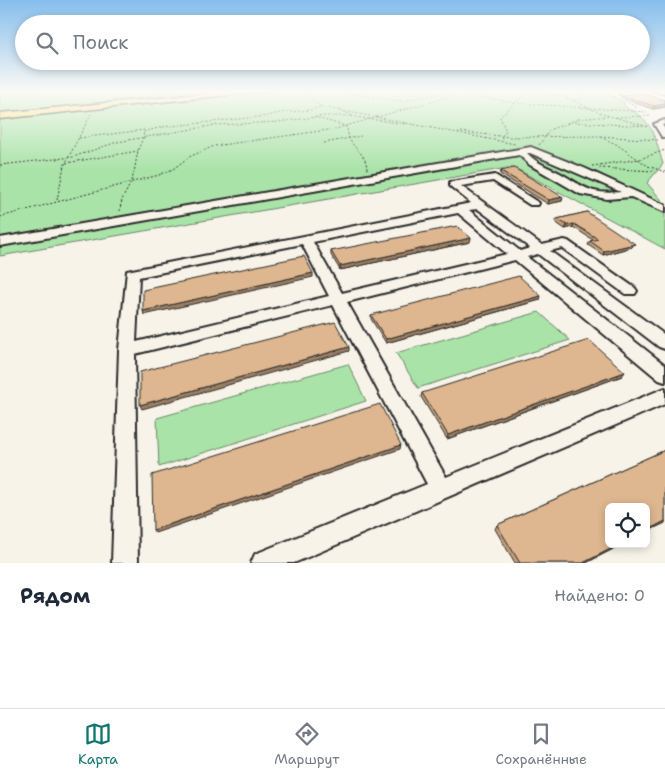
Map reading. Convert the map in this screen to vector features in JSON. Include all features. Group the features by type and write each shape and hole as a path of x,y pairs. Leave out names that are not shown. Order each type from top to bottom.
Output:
{"street":[{"path":"663,133 658,124 665,122"},
{"path":"526,151 527,160 538,168 558,176 581,191 603,198 632,194"},
{"path":"0,242 124,219 526,151 581,170 665,210"},
{"path":"534,202 495,178 453,184 664,341"},
{"path":"125,563 126,350 132,274 480,205"},
{"path":"460,208 665,375"},
{"path":"305,239 336,300 441,489"},
{"path":"126,350 564,244 630,291"},
{"path":"264,563 665,396"}],"path":[{"path":"57,200 58,184 70,150 75,145 91,117"},
{"path":"78,138 257,117"},
{"path":"0,165 68,158 117,142 216,125 278,122 303,117"},
{"path":"314,117 345,126 349,139 359,148 368,166 366,178"},
{"path":"357,117 504,141 526,151 538,146 551,128 578,119 598,117"},
{"path":"0,217 173,169 189,157 214,146 345,126 369,117"},
{"path":"378,117 405,124"},
{"path":"501,117 506,131 502,136"},
{"path":"617,117 663,133"},
{"path":"567,123 598,121 615,125 644,126"},
{"path":"124,219 120,211 121,199 124,190 131,182 139,145 144,137 143,132 146,130"},
{"path":"456,132 502,136 639,137 665,141"},
{"path":"324,143 361,136"},
{"path":"502,136 504,141"},
{"path":"598,136 612,140 659,171"},
{"path":"597,168 591,166 640,160 665,150"},
{"path":"66,163 139,151"},
{"path":"581,170 630,168 665,172"}],"green space":[{"path":"642,117 652,130 663,164 647,183 665,204 665,249 513,167 0,256 0,118"},
{"path":"539,312 570,340 418,388 396,353"},
{"path":"348,364 366,401 159,467 157,418"}],"building":[{"path":"514,168 563,197 549,200 501,171"},
{"path":"587,212 635,244 604,251 590,241 598,239 574,224 567,225 557,219"},
{"path":"457,226 471,238 340,266 331,251"},
{"path":"304,256 313,273 143,311 143,290"},
{"path":"519,276 541,296 386,339 371,315"},
{"path":"335,322 349,347 140,405 140,372"},
{"path":"589,340 625,372 448,435 422,393"},
{"path":"380,404 401,445 153,530 152,475"},
{"path":"665,450 665,521 650,529 650,503 605,503 605,548 612,548 583,563 520,563 497,525"}]}
